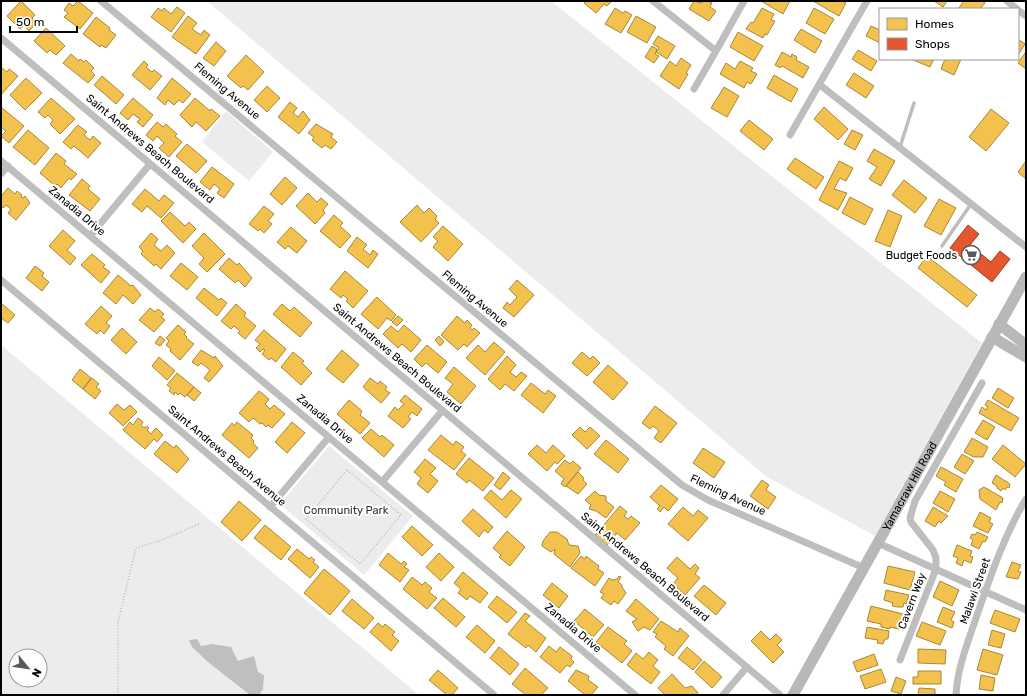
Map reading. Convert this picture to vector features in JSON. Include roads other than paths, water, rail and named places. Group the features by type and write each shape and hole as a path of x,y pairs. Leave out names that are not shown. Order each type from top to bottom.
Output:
{"main road":[{"name":"Yamacraw Hill Road","path":"792,695 1026,277"},
{"path":"999,324 1026,345"},
{"path":"992,337 1026,357"}],"street":[{"name":"Fleming Avenue","path":"101,1 682,485 708,500 864,568"},
{"path":"653,1 716,51"},
{"path":"694,89 744,1"},
{"path":"790,135 867,1"},
{"path":"1007,1 1017,8"},
{"name":"Saint Andrews Beach Boulevard","path":"1,38 780,695"},
{"path":"820,85 1026,247"},
{"name":"Zanadia Drive","path":"1,160 635,695"},
{"path":"90,236 150,164"},
{"path":"1,174 8,166"},
{"name":"Saint Andrews Beach Avenue","path":"1,280 494,695"},
{"name":"Cavern Way","path":"900,660 936,569 936,558 933,550 911,522 911,512 915,501 982,383"},
{"path":"382,482 442,411"},
{"path":"270,507 329,437"},
{"name":"Malawi Street","path":"956,695 964,652 1011,528 1026,499"},
{"path":"878,543 1026,610"},
{"path":"723,695 747,667"}],"lane":[{"path":"899,148 914,103"},
{"path":"942,246 971,204"}],"place":[{"name":"Budget Foods","path":"971,255"}],"park label":[{"name":"Community Park","path":"346,510"}]}
